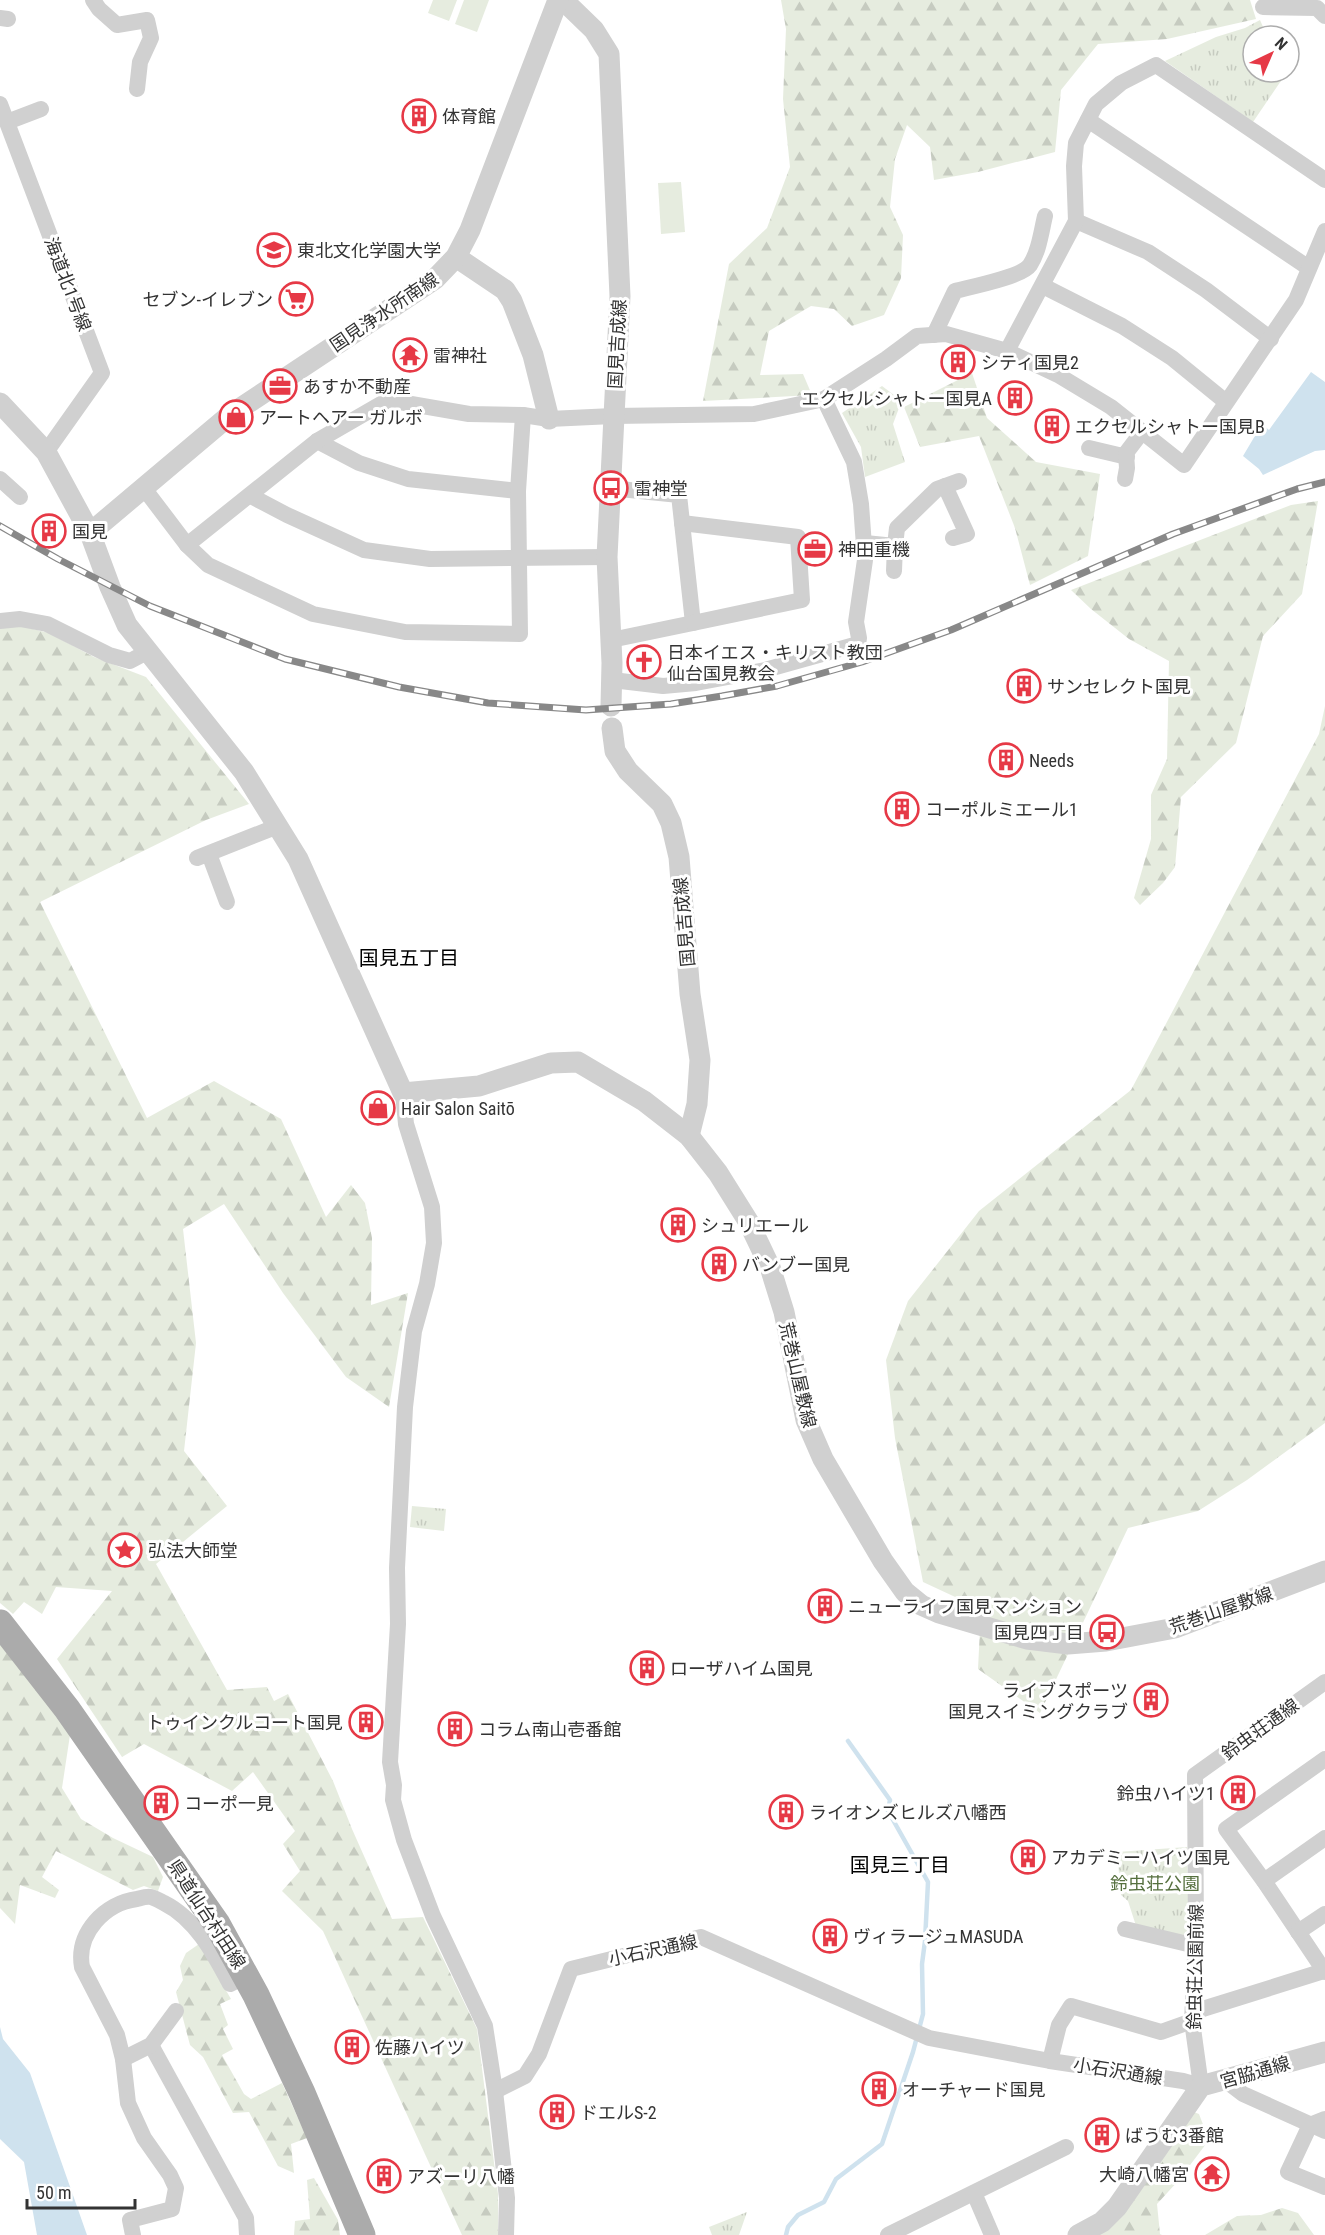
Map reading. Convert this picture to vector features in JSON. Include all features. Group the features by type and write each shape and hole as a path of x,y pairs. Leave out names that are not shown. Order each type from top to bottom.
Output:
{"main road":[{"name":"県道仙台村田線","path":"0,1623 67,1709 217,1924 246,1976 302,2093 362,2235"}],"street":[{"path":"93,0 99,9 117,25 147,20 151,38 140,62 137,89"},
{"name":"国見浄水所南線","path":"90,533 230,415 435,279 456,257 465,244 475,219 558,0"},
{"name":"国見吉成線","path":"563,0 594,30 609,54 620,296 607,557 612,706"},
{"path":"1263,7 1317,8 1325,16"},
{"path":"1007,351 1076,221 1076,143 1096,104 1121,84 1156,65 1325,180"},
{"path":"2,111 41,109"},
{"name":"海道北1号線","path":"2,111 102,373 46,452"},
{"path":"1088,120 1309,268"},
{"path":"934,335 955,291 1016,274 1029,268 1038,248 1045,216"},
{"path":"1076,221 1148,252 1206,290 1270,339"},
{"path":"187,545 317,441 388,400 469,414 549,418 754,414 824,399 916,336 946,334 1007,351 1076,386 1111,407 1184,465 1296,300 1325,231"},
{"path":"456,257 505,290 512,301 533,355 549,418"},
{"path":"1043,286 1122,326 1172,358 1227,402"},
{"path":"612,680 663,686 696,683 765,670 858,644 856,622 865,560 861,504 854,462 824,399"},
{"path":"0,403 46,452 90,533 127,625 244,772 298,859 403,1094 406,1124 432,1208 434,1243 414,1331 405,1407 397,1568 398,1624 390,1762 394,1785 393,1800 404,1840 433,1916 484,2026 495,2091 507,2198 506,2235"},
{"path":"144,487 187,545 208,565 313,614 405,632 520,634 518,491 523,415"},
{"path":"1125,479 1126,453 1143,432"},
{"path":"317,441 359,463 408,479 518,491"},
{"path":"1089,448 1126,458"},
{"path":"0,479 20,497"},
{"path":"894,571 897,528 937,489 952,483 967,534"},
{"path":"610,488 679,495 693,623"},
{"path":"251,496 364,550 430,560 607,557"},
{"path":"611,640 802,600 798,537 682,523"},
{"path":"865,543 895,546"},
{"path":"0,621 20,619 46,624 109,655 130,661 147,652"},
{"name":"国見吉成線","path":"612,728 615,751 628,771 662,804 671,823 679,857 690,994 700,1060 697,1104 689,1136"},
{"path":"227,902 203,856 278,826"},
{"name":"荒巻山屋敷線","path":"403,1094 479,1086 551,1063 578,1062 644,1101 689,1136 718,1173 748,1221 770,1267 784,1312 806,1420 823,1459 883,1561 905,1592 921,1605 939,1613 1027,1639 1068,1644 1106,1641 1175,1628 1325,1571"},
{"name":"鈴虫荘通線","path":"1195,1775 1325,1682"},
{"path":"1050,2061 1059,2025 1071,2006 1161,2032 1193,2017 1325,1972 1226,1829 1325,1759"},
{"name":"鈴虫荘公園前線","path":"1195,1775 1196,1946 1193,2017 1201,2086"},
{"path":"1264,1881 1325,1838"},
{"path":"134,2235 130,2220 172,2209 176,2188 170,2175 144,2139 128,2103 123,2059 117,2035 82,1966 84,1937 108,1910 129,1900 151,1897 182,1914 213,1951 230,1984 246,1976"},
{"path":"1298,1932 1325,1914"},
{"path":"1125,1929 1196,1946"},
{"name":"小石沢通線","path":"495,2091 525,2076 539,2054 571,1969 701,1937 929,2038 1201,2086"},
{"path":"123,2059 151,2045 176,2011"},
{"path":"151,2045 246,2218 247,2235"},
{"name":"宮脇通線","path":"1078,2235 1102,2222 1117,2207 1201,2086 1325,2052"},
{"path":"1226,2081 1243,2094 1320,2125 1288,2172 1325,2187"},
{"path":"888,2235 1065,2147"},
{"path":"974,2193 992,2235"}],"green space":[{"path":"433,0 457,0 449,21 428,13"},
{"path":"464,0 489,0 477,32 455,24"},
{"path":"781,0 1250,0 1256,19 1167,39 1098,44 1061,90 1055,152 978,172 934,180 930,147 907,125 895,159 890,207 903,235 901,278 884,315 852,326 834,309 811,306 769,331 760,375 803,374 812,395 703,401 729,264 767,228 790,167 783,99 786,29"},
{"path":"1241,29 1241,84 1279,84 1253,122 1165,61 1216,37"},
{"path":"681,182 685,232 661,234 658,183"},
{"path":"972,373 987,418 1036,462 1100,474 1088,556 1030,585 1015,528 979,436 920,447 904,407"},
{"path":"882,386 894,395 899,408 893,424 905,462 865,477 861,447 842,413"},
{"path":"1318,501 1302,594 1263,636 1236,743 1181,797 1175,867 1163,883 1140,905 1134,898 1151,839 1151,795 1167,759 1169,661 1129,639 1071,590 1291,505"},
{"path":"21,626 49,633 94,657 146,677 249,804 206,820 40,902 147,1118 214,1081 281,1119 326,1217 351,1185 365,1203 372,1238 371,1305 408,1293 389,1407 346,1377 283,1293 224,1204 183,1229 196,1343 184,1451 227,1506 156,1564 227,1690 267,1687 274,1701 288,1694 333,1781 392,1919 423,1917 477,2029 498,2194 498,2235 462,2235 323,1931 282,1891 300,1871 283,1844 295,1831 253,1772 232,1791 144,1744 122,1757 57,1659 112,1591 56,1587 42,1614 24,1602 13,1614 0,1603 0,628"},
{"path":"1325,706 1325,1423 1247,1480 1198,1511 1128,1528 1040,1713 978,1669 981,1609 923,1582 895,1438 886,1360 908,1301 979,1211 1131,1090 1319,734"},
{"path":"412,1506 446,1509 444,1531 410,1527"},
{"path":"0,1635 70,1735 62,1788 81,1819 113,1838 153,1857 163,1877 158,1891 144,1886 133,1890 56,1851 42,1877 59,1890 55,1898 20,1885 15,1924 0,1908"},
{"name":"鈴虫荘公園","path":"1187,1847 1189,1937 1137,1929 1128,1901 1121,1895 1117,1852"},
{"path":"199,1944 231,1999 220,2004 228,2025 223,2029 233,2049 222,2055 244,2094 251,2099 282,2083 307,2138 291,2144 294,2173 278,2166 249,2112 233,2113 203,2057 190,2045 176,1992 183,1980 180,1966 186,1953"},
{"path":"1191,2111 1199,2114 1209,2140 1157,2204 1160,2234 1162,2235 1097,2235"},
{"path":"314,2178 338,2220 340,2235 294,2235 295,2221 310,2219 307,2180"},
{"path":"1282,2208 1298,2213 1314,2235 1205,2235 1237,2216 1261,2215"},
{"path":"747,2212 739,2235 712,2235 709,2227"}],"water":[{"path":"1311,372 1325,382 1325,450 1315,451 1263,475 1243,456 1262,424 1269,430"},
{"path":"0,2027 3,2039 30,2073 87,2235 37,2235 24,2162 0,2139"}],"waterway":[{"path":"786,2235 788,2227 798,2215 824,2202 836,2179 882,2144 913,2052 923,2014 922,1964 928,1882 888,1811 890,1800 848,1741"}],"railway":[{"path":"0,526 58,559 150,606 285,659 399,687 488,703 586,710 671,704 722,696 777,686 862,662 951,630 1173,534 1297,489 1325,482"}],"place":[{"name":"体育館","path":"419,116"},
{"name":"東北文化学園大学","path":"274,250"},
{"name":"セブン-イレブン","path":"296,299"},
{"name":"雷神社","path":"410,355"},
{"name":"シティ国見2","path":"958,362"},
{"name":"あすか不動産","path":"280,386"},
{"name":"エクセルシャトー国見A","path":"1015,398"},
{"name":"アートヘアー ガルボ","path":"236,417"},
{"name":"エクセルシャトー国見B","path":"1052,426"},
{"name":"雷神堂","path":"611,488"},
{"name":"国見","path":"49,531"},
{"name":"神田重機","path":"815,549"},
{"name":"日本イエス・キリスト教団 仙台国見教会","path":"644,662"},
{"name":"サンセレクト国見","path":"1024,686"},
{"name":"Needs","path":"1006,760"},
{"name":"コーポルミエール1","path":"902,809"},
{"name":"Hair Salon Saitō","path":"378,1108"},
{"name":"シュリエール","path":"678,1225"},
{"name":"バンブー国見","path":"719,1264"},
{"name":"弘法大師堂","path":"125,1550"},
{"name":"ニューライフ国見マンション","path":"825,1606"},
{"name":"国見四丁目","path":"1107,1632"},
{"name":"ローザハイム国見","path":"647,1668"},
{"name":"ライブスポーツ 国見スイミングクラブ","path":"1151,1700"},
{"name":"トゥインクルコート国見","path":"366,1722"},
{"name":"コラム南山壱番館","path":"455,1729"},
{"name":"鈴虫ハイツ1","path":"1238,1793"},
{"name":"コーポ一見","path":"161,1803"},
{"name":"ライオンズヒルズ八幡西","path":"786,1812"},
{"name":"アカデミーハイツ国見","path":"1028,1857"},
{"name":"ヴィラージュMASUDA","path":"830,1936"},
{"name":"佐藤ハイツ","path":"352,2047"},
{"name":"オーチャード国見","path":"879,2089"},
{"name":"ドエルS-2","path":"557,2112"},
{"name":"ばうむ3番館","path":"1102,2135"},
{"name":"大崎八幡宮","path":"1212,2174"},
{"name":"アズーリ八幡","path":"384,2176"}],"district":[{"name":"国見五丁目","path":"409,958"},
{"name":"国見三丁目","path":"900,1865"}]}
